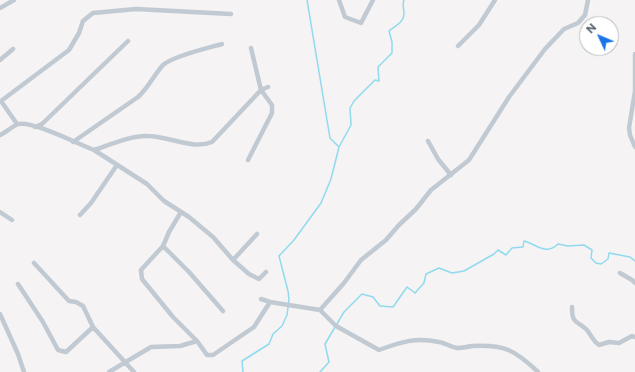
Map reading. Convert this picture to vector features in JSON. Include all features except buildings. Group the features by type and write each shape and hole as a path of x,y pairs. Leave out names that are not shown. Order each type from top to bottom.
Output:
{"street":[{"path":"0,8 14,0"},
{"path":"339,0 345,17 361,22 373,0"},
{"path":"458,46 479,25 495,0"},
{"path":"320,310 344,284 361,260 386,240 416,209 430,190 469,160 509,97 545,48 564,29 578,23 585,15 588,0"},
{"path":"17,124 0,100 69,50 79,33 83,21 93,13 136,9 231,14"},
{"path":"35,127 42,124 128,41"},
{"path":"73,142 138,97 145,91 164,65 171,60 222,44"},
{"path":"248,160 272,113 272,105 261,90 251,48"},
{"path":"0,60 13,49"},
{"path":"635,54 635,91 629,128 635,147"},
{"path":"94,150 141,136 205,145 212,142 261,90 268,87"},
{"path":"0,135 17,124 27,124 65,136 73,142 94,150 147,184 164,201 181,212 213,237 233,260 249,274 259,279 266,272"},
{"path":"428,141 438,159 451,175"},
{"path":"80,215 117,165"},
{"path":"0,212 12,220"},
{"path":"181,212 169,232 163,246 141,270 142,278 173,317 197,341 207,355 213,355 254,327 270,302"},
{"path":"233,260 257,234"},
{"path":"163,246 224,311"},
{"path":"34,263 69,301 76,302 83,306 94,327 134,372"},
{"path":"620,272 635,283"},
{"path":"18,284 43,322 58,350 66,352 94,327"},
{"path":"261,300 320,310 336,326 379,350 404,341 421,340 443,343 458,348 472,346 504,348 525,360 538,372"},
{"path":"572,307 572,316 578,324 586,330 593,341 599,345 609,342 619,343 632,336 635,337"},
{"path":"0,314 16,349 24,372"},
{"path":"109,372 151,347 180,346 197,341"}],"waterway":[{"path":"307,0 330,138 339,147"},
{"path":"243,372 242,361 269,344 273,334 282,326 287,315 289,300 288,291 279,256 294,240 321,203 331,179 339,147 351,125 350,108 354,101 375,80 379,81 378,67 392,53 392,42 389,31 399,24 404,17 404,0"},
{"path":"320,372 329,362 325,344 344,312 362,294 373,297 380,306 393,307 407,287 415,293 424,283 426,274 439,268 452,273 464,271 494,254 498,250 506,255 512,248 523,247 524,241 545,249 549,249 558,244 568,246 584,245 592,250 591,258 596,263 601,264 608,259 609,253 630,257 635,261"}]}
